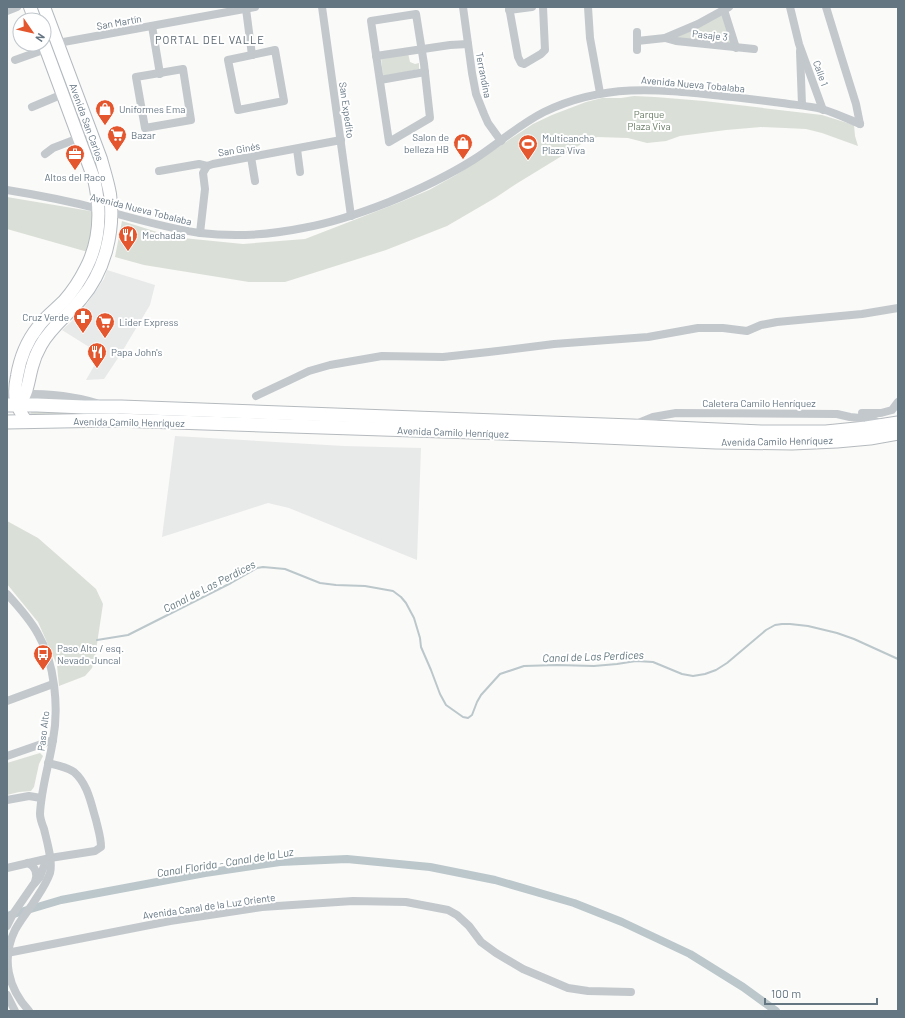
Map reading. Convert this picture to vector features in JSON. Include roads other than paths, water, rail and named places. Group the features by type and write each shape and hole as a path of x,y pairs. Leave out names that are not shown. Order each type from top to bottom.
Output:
{"main road":[{"name":"Avenida San Carlos","path":"13,401 34,362 40,346 49,332 82,298 96,278 108,246 110,230 110,195 101,159 44,7"},
{"name":"Avenida San Carlos","path":"13,401 17,373 28,341 38,326 77,285 92,255 98,229 99,209 94,179 47,52"},
{"path":"22,356 26,360 34,362"},
{"path":"13,401 26,422"},
{"name":"Avenida Camilo Henríquez","path":"13,401 37,405 78,407 632,426 784,433 839,431 892,424"},
{"name":"Avenida Camilo Henríquez","path":"7,422 115,420 792,443 870,438 898,433"}],"street":[{"path":"7,11 17,7"},
{"name":"San Martín","path":"58,43 256,7"},
{"name":"San Expedito","path":"322,7 352,216"},
{"name":"Terrandina","path":"463,7 474,84 480,104 488,122 501,141"},
{"path":"532,7 509,8 518,58 521,63 524,64 542,54 545,50 542,7"},
{"path":"588,7 590,38 600,93"},
{"name":"Calle 1","path":"790,7 800,44 822,110"},
{"name":"Avenida Nueva Tobalaba","path":"7,190 99,209 162,226 200,233 252,234 280,232 319,225 352,216 401,197 472,160 531,119 544,112 572,101 600,93 642,89 661,90 802,105 822,110 860,124 856,104 826,7"},
{"path":"637,41 665,38 698,24 726,8 736,48"},
{"path":"246,9 252,55"},
{"path":"416,14 422,49 430,118 389,142 371,21 416,14"},
{"path":"152,26 160,74"},
{"path":"637,32 637,50"},
{"name":"Pasaje 3","path":"665,38 676,41 754,50"},
{"path":"376,56 450,45 468,44"},
{"name":"Calle 1","path":"800,44 802,105"},
{"path":"275,50 284,102 238,110 228,60 252,55 275,50"},
{"path":"15,60 33,52"},
{"path":"183,69 191,120 145,128 136,77 160,74 183,69"},
{"path":"380,80 425,72"},
{"path":"32,107 63,94"},
{"path":"44,154 53,148 79,138"},
{"name":"San Ginés","path":"200,233 204,189 203,173 207,166 341,140"},
{"path":"297,149 300,172"},
{"path":"252,157 255,181"},
{"path":"159,171 199,164 207,166"},
{"path":"256,396 309,371 330,365 382,356 443,357 554,344 648,337 698,328 723,328 748,331 761,325 777,322 862,314 898,308"},
{"path":"837,414 881,413 892,410 898,402"},
{"name":"Caletera Camilo Henríquez","path":"632,426 653,417 676,413 837,414 892,424"},
{"name":"Paso Alto","path":"7,594 25,615 41,639 49,661 56,708 53,740 41,798 40,817 46,837 51,868 44,887 16,930 7,953"},
{"path":"7,701 53,684"},
{"path":"7,756 53,740"},
{"path":"7,868 50,858 95,851 101,847 101,839 90,796 82,780 74,772 64,767 48,763"},
{"path":"7,800 29,796 41,798"},
{"path":"33,885 40,877 45,863 50,858"},
{"path":"7,926 13,914 37,878 33,866 28,863"},
{"name":"Avenida Canal de la Luz Oriente","path":"7,953 170,921 262,907 353,902 406,902 448,910 457,915 469,926 481,942 496,953 523,969 568,988 588,991 630,992"},
{"path":"7,953 8,968 12,983 19,998 29,1011"},
{"path":"7,995 15,1011"}],"waterway":[{"name":"Canal de Las Perdices","path":"97,640 128,635 231,583 257,568 263,567 285,569 320,583 365,586 393,591 406,603 414,618 421,647 446,705 463,717 468,718 472,715 481,695 500,674 524,666 594,666 636,661 653,662 682,674 693,676 716,670 727,663 766,630 775,625 782,624 808,626 837,633 898,659"},
{"name":"Canal Florida - Canal de la Luz","path":"7,916 61,900 205,873 280,862 347,859 430,867 495,880 574,903 622,922 690,954 743,987 776,1011"}],"place":[{"name":"Uniformes Ema","path":"105,126"},
{"name":"Bazar","path":"117,152"},
{"name":"Salon de belleza HB","path":"463,160"},
{"name":"Multicancha Plaza Viva","path":"528,161"},
{"name":"Altos del Raco","path":"75,171"},
{"name":"Mechadas","path":"128,252"},
{"name":"Cruz Verde","path":"83,334"},
{"name":"Lider Express","path":"105,339"},
{"name":"Papa John's","path":"97,369"},
{"name":"Paso Alto / esq. Nevado Juncal","path":"43,671"}],"district":[{"name":"PORTAL DEL VALLE","path":"210,39"}],"park label":[{"name":"Parque Plaza Viva","path":"649,120"}]}
